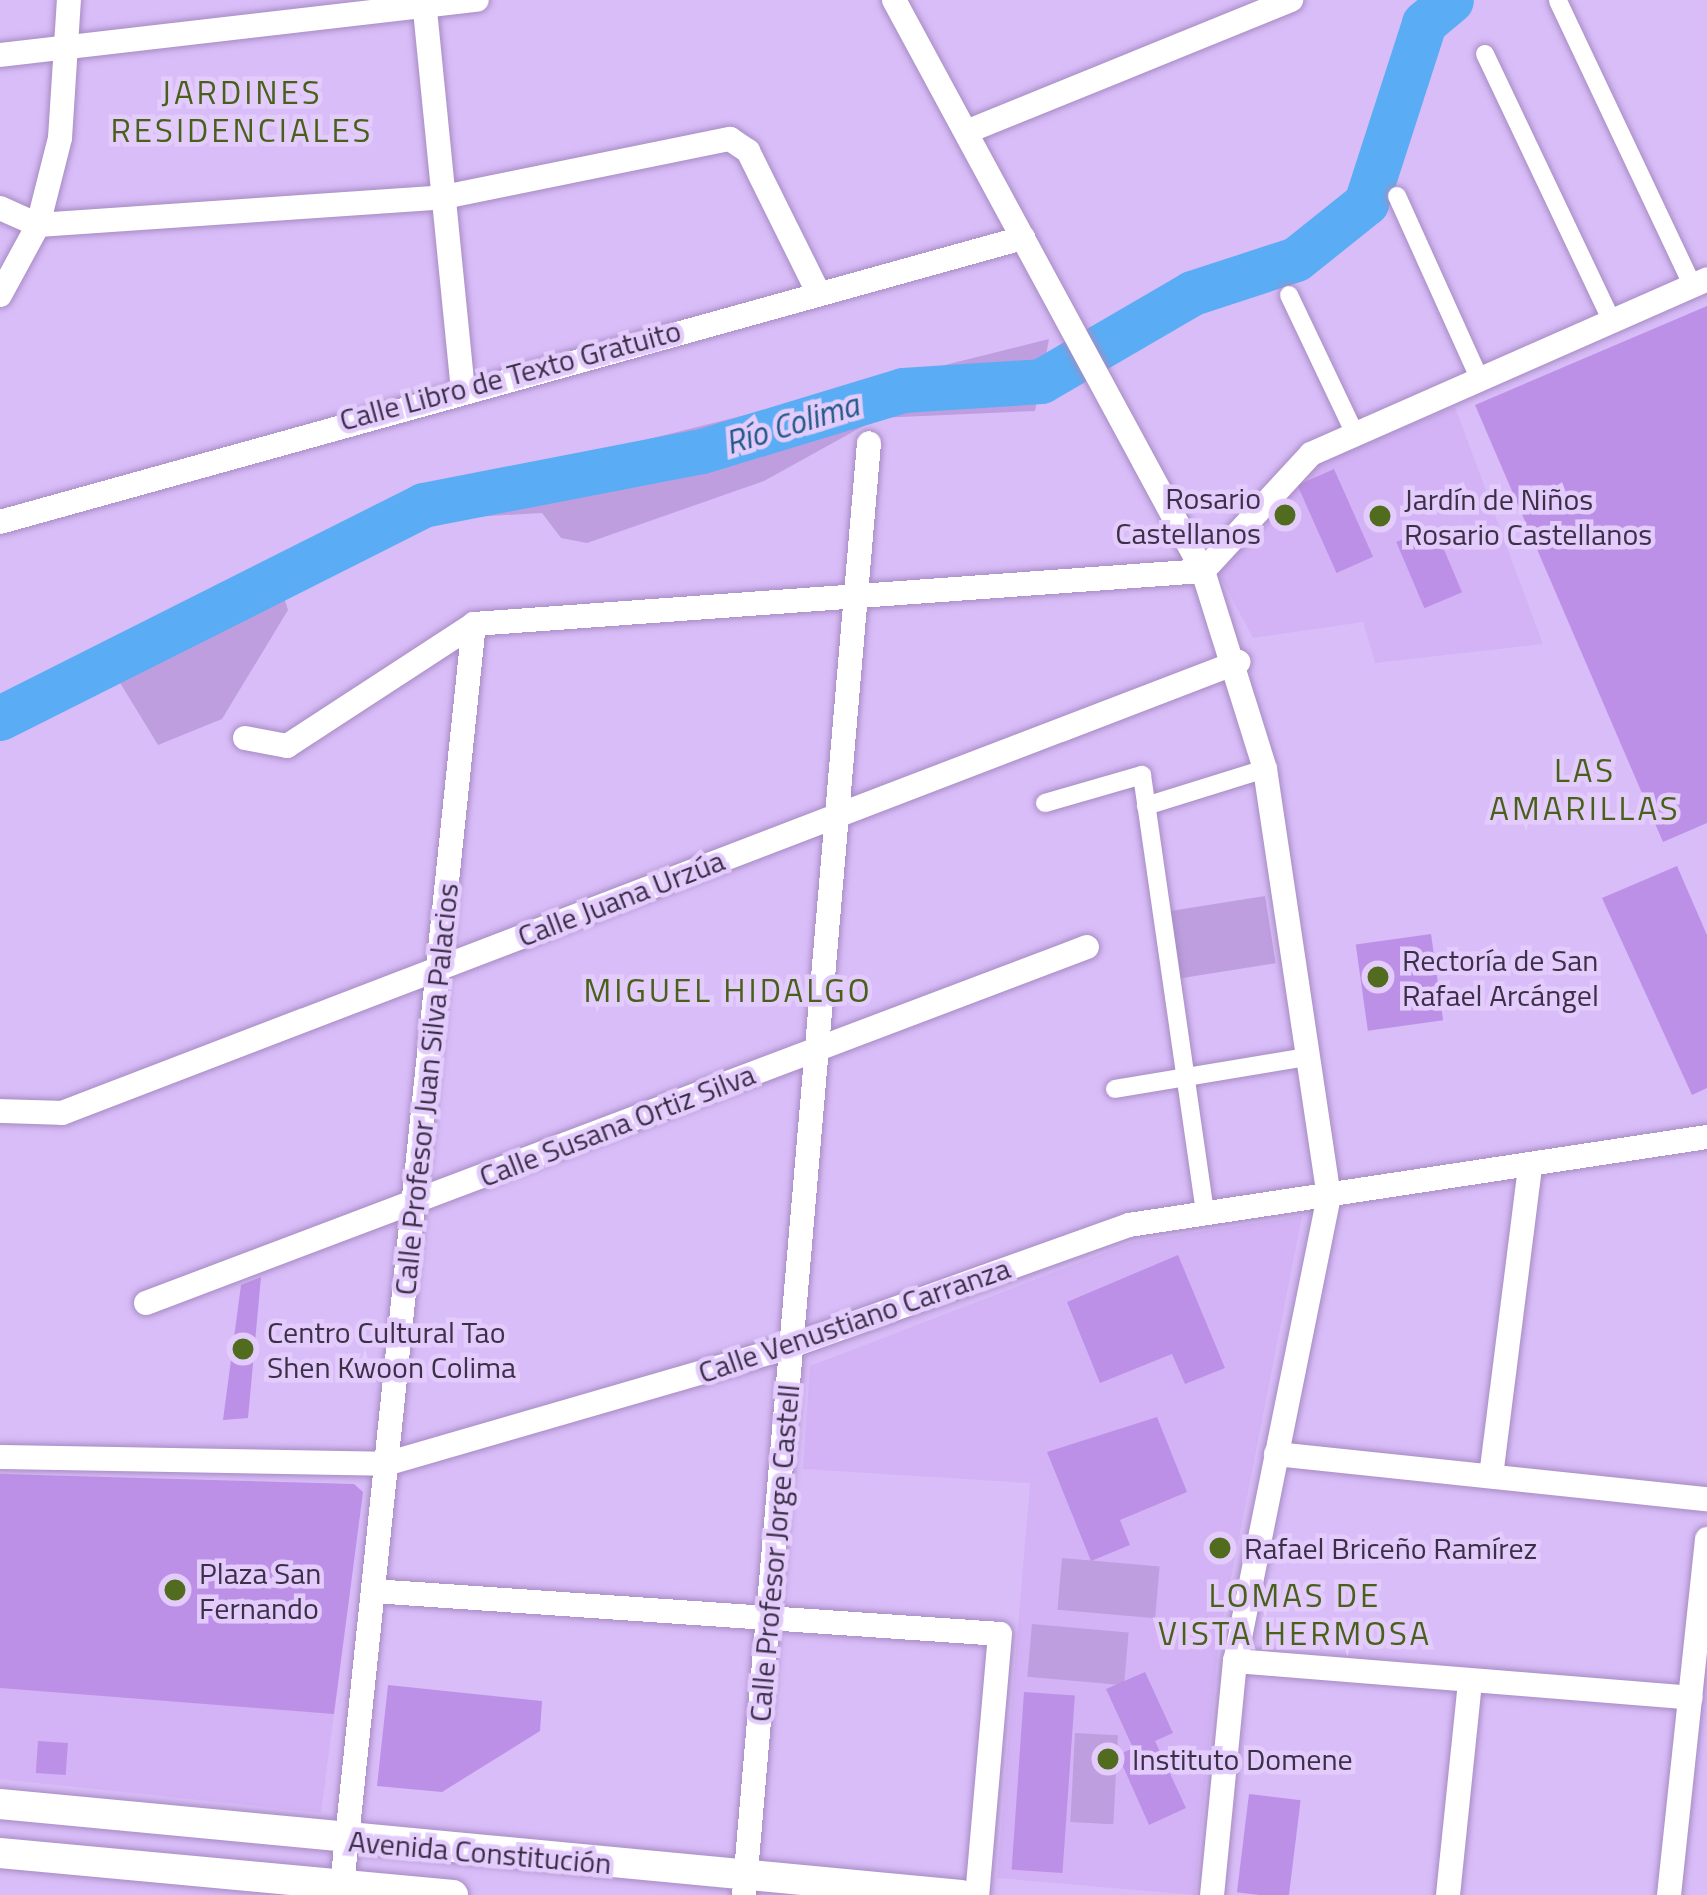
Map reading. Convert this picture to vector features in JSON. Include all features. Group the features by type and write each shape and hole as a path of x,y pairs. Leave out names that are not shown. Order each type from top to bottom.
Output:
{"street":[{"path":"0,295 38,225 69,0"},
{"path":"0,55 477,0"},
{"path":"894,0 1202,571 1238,662 1265,769 1329,1196 1235,1661 1212,1895"},
{"path":"966,132 1291,0"},
{"path":"245,738 287,746 474,624 1202,571 1311,454 1700,282 1558,1"},
{"path":"424,3 464,389"},
{"path":"1485,54 1612,321"},
{"path":"0,208 38,225 444,197 730,139 748,151 817,290"},
{"path":"1396,196 1479,377"},
{"name":"Calle Libro de Texto Gratuito","path":"0,522 817,290 1023,238"},
{"path":"1289,295 1354,432"},
{"name":"Calle Profesor Jorge Castell","path":"745,1885 869,442"},
{"name":"Calle Profesor Juan Silva Palacios","path":"341,1891 474,624"},
{"name":"Calle Juana Urzúa","path":"0,1111 62,1113 1238,662"},
{"path":"1146,806 1265,769"},
{"path":"1045,803 1142,775 1204,1213"},
{"name":"Calle Susana Ortiz Silva","path":"146,1303 1088,947"},
{"path":"1115,1089 1307,1057"},
{"name":"Calle Venustiano Carranza","path":"0,1456 386,1464 791,1346 1130,1225 1707,1137"},
{"path":"1491,1476 1530,1166"},
{"path":"1276,1454 1707,1499"},
{"path":"1669,1895 1707,1539"},
{"path":"373,1591 1000,1634 977,1895"},
{"path":"1235,1661 1690,1698"},
{"path":"1448,1895 1470,1681"},
{"name":"Avenida Constitución","path":"0,1804 745,1885 961,1895"},
{"name":"Avenida Constitución","path":"0,1852 341,1891 453,1895"}],"shaded area":[{"path":"1049,339 1035,411 878,418 764,481 587,543 561,538 542,513 472,517 453,488"},
{"name":"Jardín de Niños Rosario Castellanos","path":"1455,407 1543,644 1375,663 1363,622 1253,638 1216,569 1313,464"},
{"path":"273,562 288,610 222,719 158,745 108,663 114,646"},
{"path":"1265,896 1276,963 1181,978 1170,911"},
{"path":"1302,1216 1219,1639 1195,1895 997,1878 1030,1483 803,1469 810,1366 1133,1242"},
{"name":"Plaza San Fernando","path":"0,1473 363,1492 321,1813 0,1779"},
{"path":"1062,1558 1160,1567 1155,1618 1057,1610"},
{"path":"1032,1624 1129,1632 1124,1685 1027,1677"},
{"path":"1075,1733 1118,1735 1113,1824 1070,1822"}],"building":[{"path":"1707,306 1707,823 1663,842 1475,405"},
{"path":"1334,469 1373,557 1337,573 1297,485"},
{"path":"1434,526 1462,592 1424,608 1396,542"},
{"path":"1677,866 1707,935 1707,1088 1692,1095 1602,898"},
{"path":"1431,934 1443,1020 1368,1031 1356,945"},
{"path":"1178,1255 1225,1368 1185,1384 1172,1354 1100,1383 1067,1302"},
{"name":"Centro Cultural Tao Shen Kwoon Colima","path":"261,1277 248,1418 223,1420 241,1285"},
{"path":"1157,1417 1187,1492 1120,1520 1130,1545 1091,1561 1047,1452"},
{"name":"Plaza San Fernando","path":"0,1474 354,1484 363,1492 334,1714 0,1688"},
{"path":"1145,1672 1173,1733 1155,1741 1186,1808 1149,1825 1118,1755 1133,1748 1106,1689"},
{"path":"388,1685 542,1701 540,1731 442,1792 377,1786"},
{"path":"1024,1692 1075,1696 1062,1873 1012,1870"},
{"path":"38,1741 68,1743 66,1775 36,1773"},
{"path":"1249,1794 1301,1800 1289,1895 1237,1892"}],"waterway":[{"name":"Río Colima","path":"0,718 423,505 702,451 903,390 1041,381 1192,293 1296,259 1366,203 1424,23 1451,0"}],"place":[{"name":"Rosario Castellanos","path":"1285,515"},
{"name":"Jardín de Niños Rosario Castellanos","path":"1380,516"},
{"name":"Rectoría de San Rafael Arcángel","path":"1378,977"},
{"name":"Centro Cultural Tao Shen Kwoon Colima","path":"243,1349"},
{"name":"Rafael Briceño Ramírez","path":"1220,1548"},
{"name":"Plaza San Fernando","path":"175,1590"},
{"name":"Instituto Domene","path":"1108,1759"}],"district":[{"name":"JARDINES RESIDENCIALES","path":"242,112"},
{"name":"LAS AMARILLAS","path":"1585,790"},
{"name":"MIGUEL HIDALGO","path":"728,991"},
{"name":"LOMAS DE VISTA HERMOSA","path":"1295,1615"}]}
